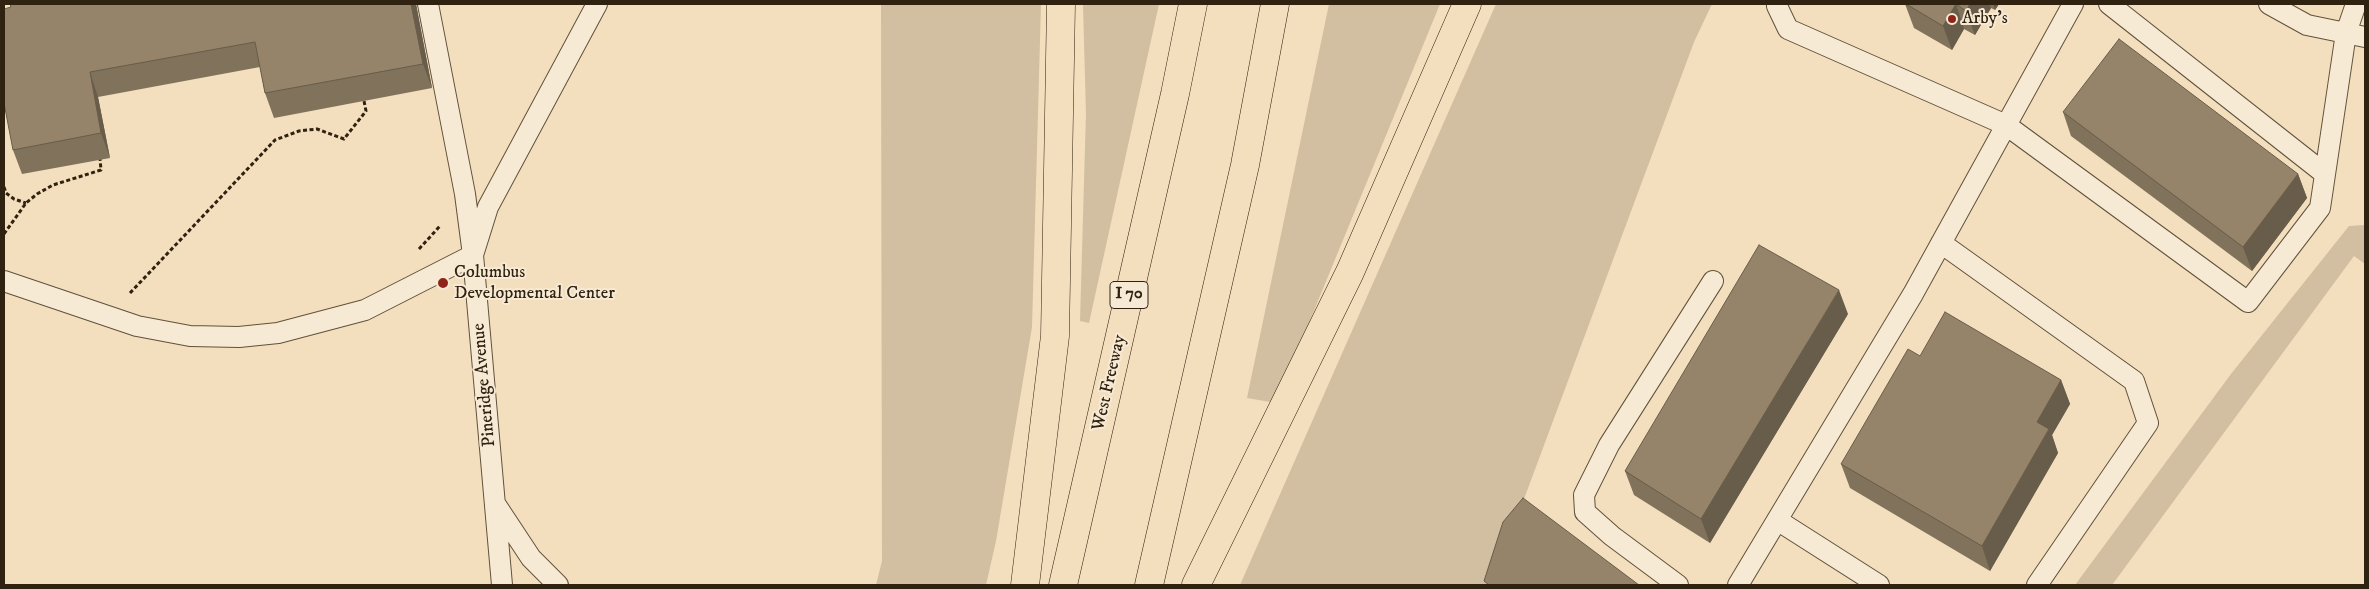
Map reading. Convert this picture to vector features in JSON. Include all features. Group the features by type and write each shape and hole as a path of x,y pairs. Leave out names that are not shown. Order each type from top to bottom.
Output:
{"highway":[{"path":"1024,585 1056,336 1061,4"},
{"name":"West Freeway","path":"1064,585 1175,94 1192,4"},
{"path":"1149,585 1244,165 1275,4"},
{"path":"1196,585 1350,272 1467,4"}],"lane":[{"path":"4,281 137,326 190,336 278,334 365,310 473,255 465,194 428,4"},
{"name":"Pineridge Avenue","path":"502,585 473,255 488,207 597,4"},
{"path":"1778,4 1777,6 1788,29 2006,125 2248,302 2320,208 2325,174 2356,35 2356,4"},
{"path":"1738,585 1941,243 2073,4"},
{"path":"2109,4 2325,174"},
{"path":"2269,4 2307,25 2356,35"},
{"path":"1941,243 2134,382 2148,423 2037,585"},
{"path":"1678,585 1612,536 1585,512 1584,495 1609,445 1713,281"},
{"path":"495,504 531,558 558,585"},
{"path":"1777,520 1879,585"}],"path":[{"path":"128,295 275,140 299,131 316,129 344,139 366,111 364,101"},
{"path":"4,234 26,204 37,194 52,185 101,170 100,160"},
{"path":"4,187 6,193 26,204"}],"shaded area":[{"path":"881,4 1041,4 1032,327 996,541 986,585 876,585 882,561"},
{"path":"1083,4 1159,4 1089,323 1080,321 1086,113"},
{"path":"1329,4 1440,4 1276,403 1247,398"},
{"path":"1496,4 1712,4 1694,42 1492,585 1240,585"},
{"path":"2365,225 2365,264 2354,256 2112,585 2075,585 2231,374 2349,226"}],"building":[{"path":"10,4 411,4 423,64 265,93 255,42 90,72 101,133 13,150 4,103 4,9 11,7"},
{"path":"1906,4 1956,4 1943,26"},
{"path":"1956,4 1970,4 1966,11"},
{"path":"2119,39 2298,174 2243,247 2063,112"},
{"path":"1759,245 1839,290 1701,519 1625,471"},
{"path":"1945,312 2061,380 2037,422 2049,429 1982,546 1841,464 1908,349 1920,356"},
{"path":"1523,498 1639,585 1489,585 1484,581 1503,522"}],"place":[{"name":"Arby's","path":"1952,19"},
{"name":"Columbus Developmental Center","path":"443,283"}]}
